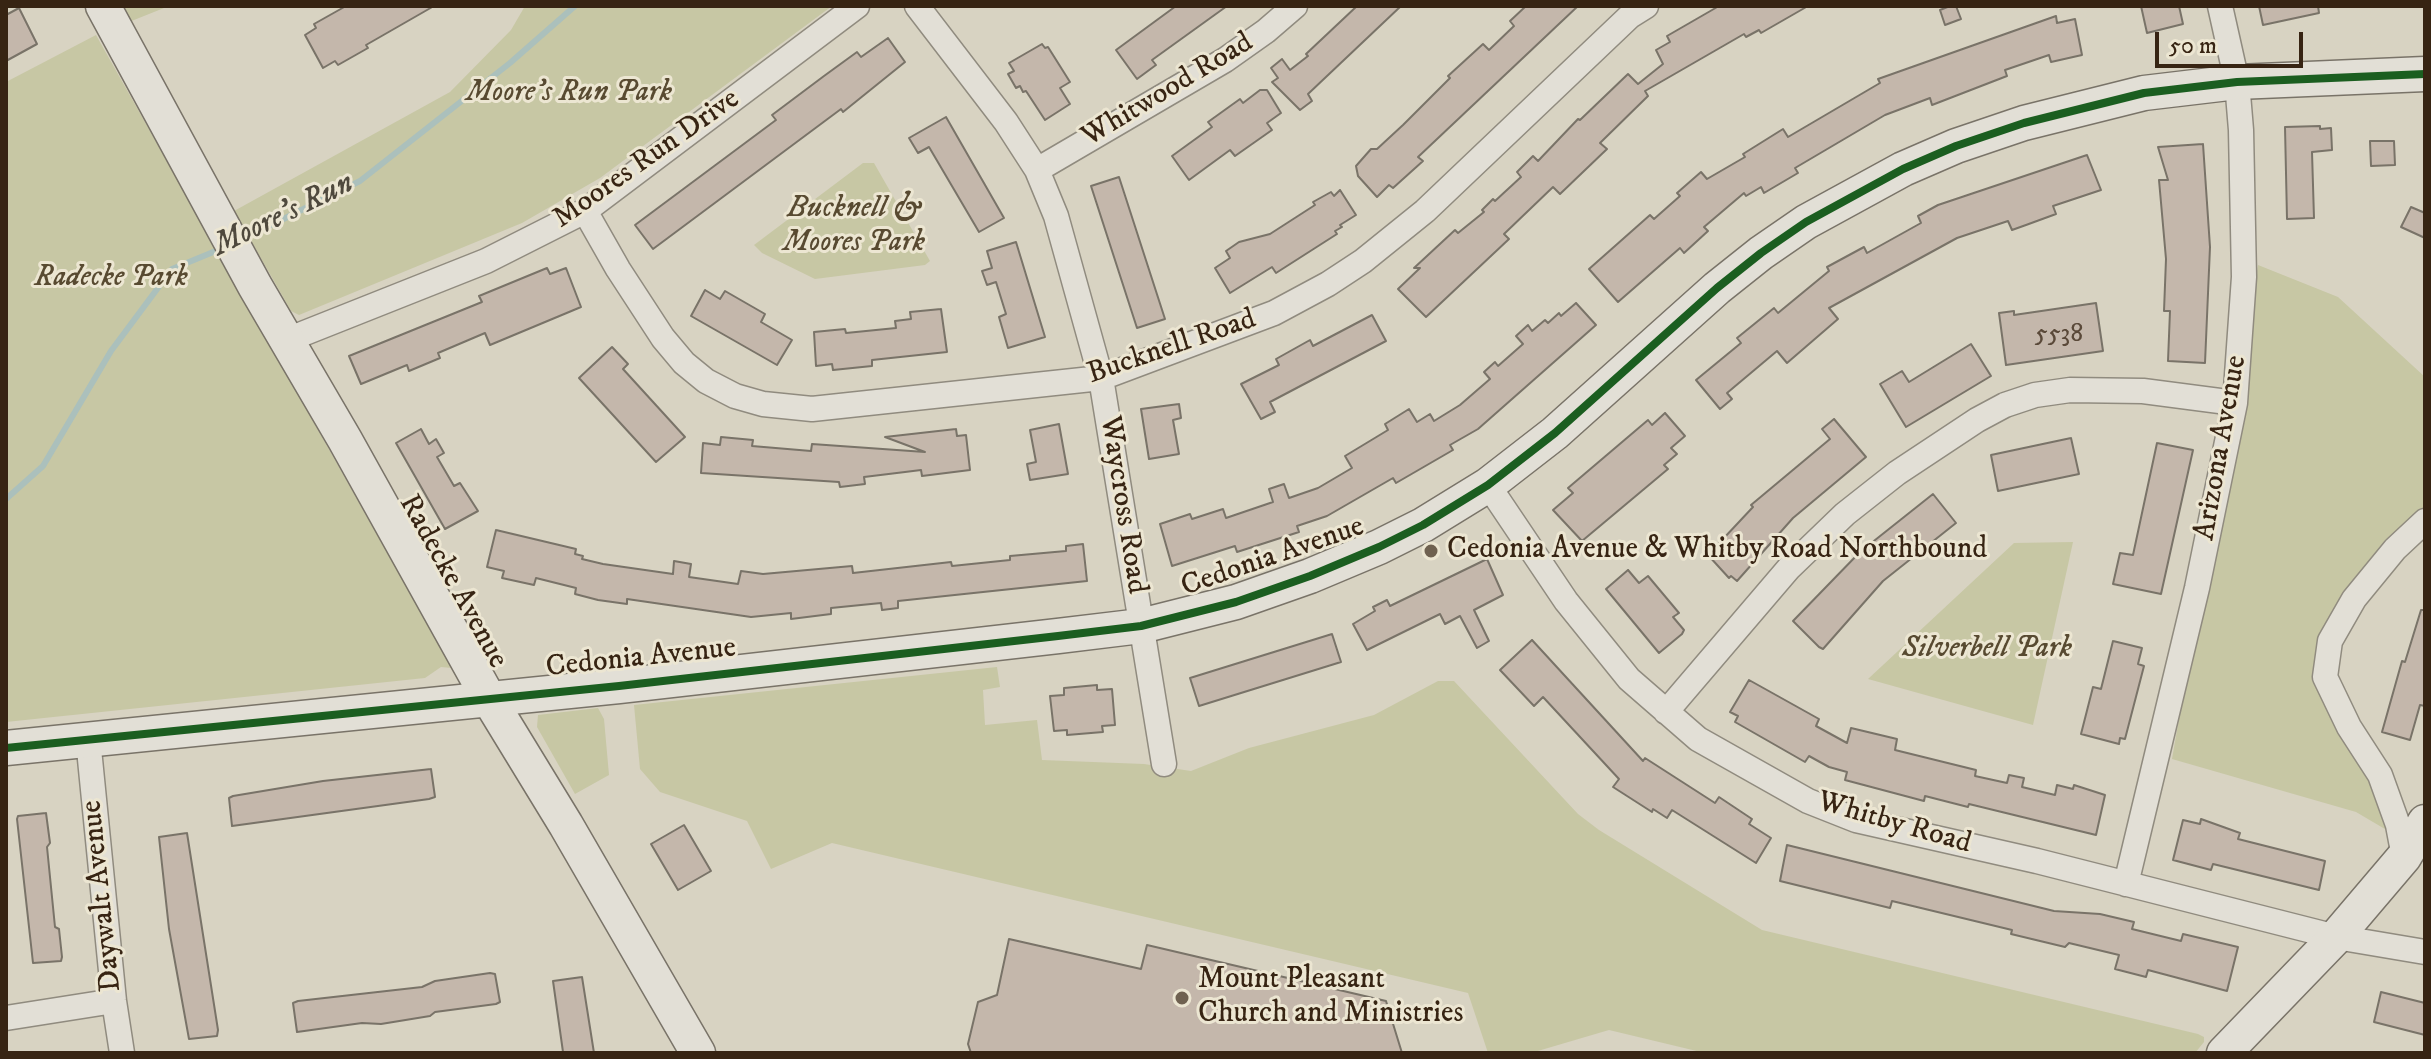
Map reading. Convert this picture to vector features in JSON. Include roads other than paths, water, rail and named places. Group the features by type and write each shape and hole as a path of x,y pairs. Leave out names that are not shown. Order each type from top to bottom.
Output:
{"street":[{"name":"Radecke Avenue","path":"103,6 255,286 489,699 698,1053"},
{"name":"Moores Run Drive","path":"287,340 486,261 585,211 857,6"},
{"name":"Waycross Road","path":"917,6 983,88 1037,170 1056,216 1101,378 1164,764"},
{"name":"Whitwood Road","path":"1037,170 1225,60 1295,6"},
{"name":"Arizona Avenue","path":"2126,884 2197,588 2235,403 2244,251 2241,130 2237,82 2220,6"},
{"name":"Bucknell Road","path":"585,211 663,338 684,363 706,381 735,396 763,404 812,409 1101,378 1274,313 1363,261 1425,211 1633,9"},
{"name":"Cedonia Avenue","path":"6,748 619,686 1141,626 1236,602 1310,576 1423,525 1488,485 1555,433 1717,288 1761,253 1850,196 1929,157 2024,123 2144,93 2237,82 2425,74"},
{"path":"1666,712 1789,568 1845,514 1897,473 1977,420 2005,405 2035,395 2070,390 2143,391 2235,403"},
{"name":"Whitby Road","path":"1488,485 1566,601 1629,679 1698,739 1808,801 1856,820 2336,937 2425,952"},
{"path":"2404,857 2398,825 2380,775 2344,717 2325,677 2330,641 2354,599 2395,549 2425,521"},
{"name":"Daywalt Avenue","path":"88,739 122,1053"},
{"path":"2224,1053 2336,937 2404,857 2425,822"},
{"path":"6,1018 114,1001"}],"waterway":[{"name":"Moore's Run","path":"241,240 360,181 510,63 575,6"},
{"name":"Moore's Run","path":"6,499 43,466 111,351 172,269 223,248"}],"place":[{"name":"Cedonia Avenue & Whitby Road Northbound","path":"1431,551"},
{"name":"Mount Pleasant Church and Ministries","path":"1182,998"}],"park label":[{"name":"Moore's Run Park","path":"569,94"},
{"name":"Bucknell & Moores Park","path":"854,227"},
{"name":"Radecke Park","path":"111,279"},
{"name":"Silverbell Park","path":"1987,650"}]}
